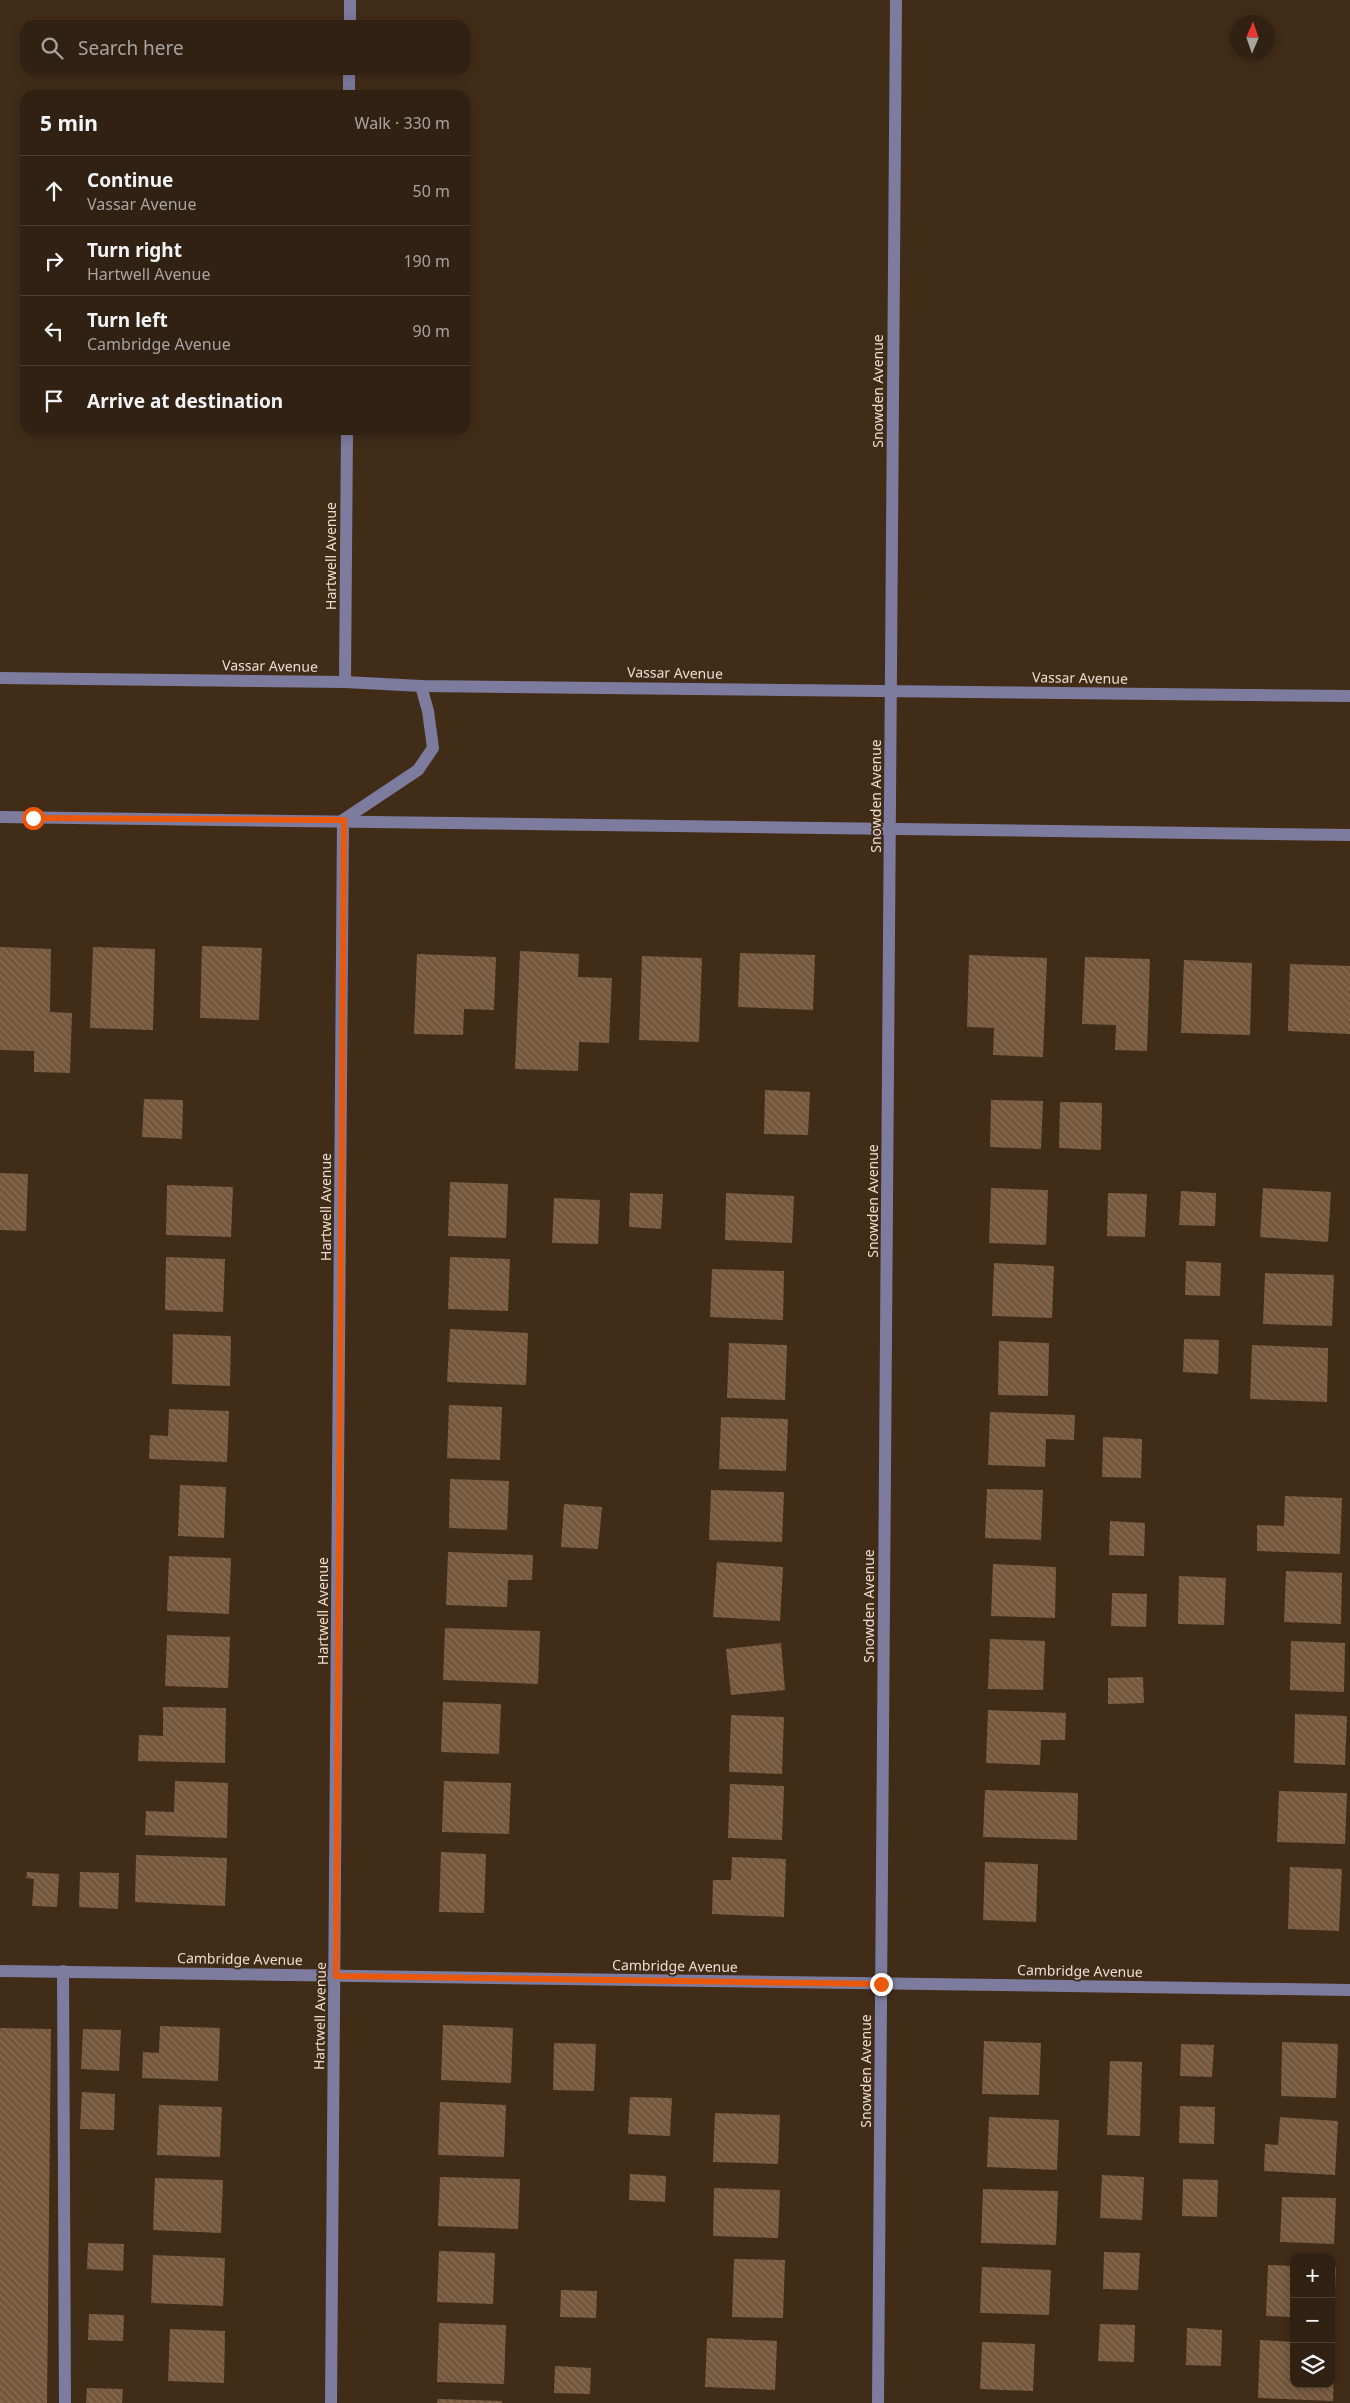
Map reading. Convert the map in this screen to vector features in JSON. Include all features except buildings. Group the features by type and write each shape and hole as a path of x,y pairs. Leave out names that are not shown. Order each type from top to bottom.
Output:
{"street":[{"path":"350,0 350,20"},
{"name":"Snowden Avenue","path":"878,2403 896,0"},
{"path":"349,75 349,90"},
{"name":"Hartwell Avenue","path":"345,682 346,435"},
{"name":"Vassar Avenue","path":"0,678 345,682 420,686 1350,696"},
{"path":"344,820 418,770 433,748 428,711 420,686"},
{"path":"0,817 344,820 1350,835"},
{"name":"Hartwell Avenue","path":"331,2403 344,820"},
{"name":"Cambridge Avenue","path":"0,1971 1350,1990"},
{"path":"63,1971 65,2403"}],"route":[{"path":"33,818 344,820 336,1976 881,1984"}]}
